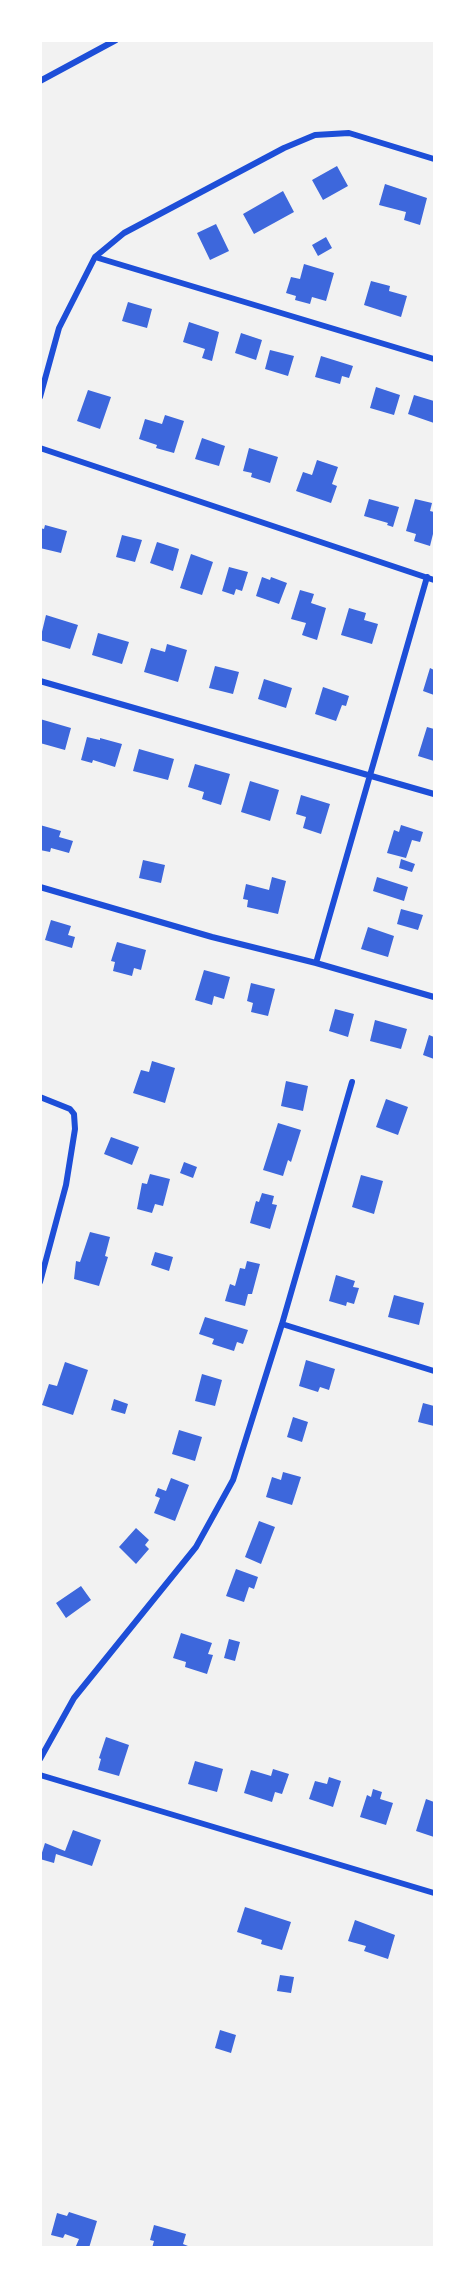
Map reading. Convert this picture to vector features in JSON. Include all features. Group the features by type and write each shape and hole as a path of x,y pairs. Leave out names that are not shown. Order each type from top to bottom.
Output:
{"street":[{"path":"40,81 116,40"},
{"path":"40,397 59,328 95,257 124,233 284,148 315,135 349,133 435,159"},
{"path":"95,257 435,359"},
{"path":"40,448 435,580"},
{"path":"316,963 427,577"},
{"path":"40,681 435,794"},
{"path":"40,887 212,937 316,963 435,997"},
{"path":"40,1759 74,1698 196,1547 233,1480 282,1324 352,1082"},
{"path":"40,1097 70,1108 74,1114 75,1129 66,1185 40,1282"},
{"path":"282,1324 435,1371"},
{"path":"40,1775 435,1893"}],"building":[{"path":"337,166 348,186 323,200 312,180"},
{"path":"385,184 427,198 420,225 404,220 406,212 379,205"},
{"path":"283,191 294,212 254,234 243,214"},
{"path":"216,224 229,251 210,260 197,233"},
{"path":"326,237 332,248 318,256 312,245"},
{"path":"304,264 334,273 326,301 312,297 310,304 295,300 296,296 286,293 291,277 300,279"},
{"path":"371,281 390,286 389,291 407,296 401,317 364,305"},
{"path":"128,302 152,309 147,328 122,321"},
{"path":"189,322 219,332 212,361 202,358 205,349 183,342"},
{"path":"241,333 262,340 256,360 235,353"},
{"path":"270,350 294,356 288,376 265,369"},
{"path":"321,356 353,366 349,378 342,376 340,384 315,377"},
{"path":"376,387 400,395 394,415 370,408"},
{"path":"88,390 111,397 100,429 77,421"},
{"path":"414,395 434,401 434,423 408,414"},
{"path":"165,415 184,421 174,453 156,448 157,445 139,439 145,419 162,424"},
{"path":"202,438 225,446 219,466 195,459"},
{"path":"249,448 278,457 270,483 251,477 252,473 243,471"},
{"path":"317,460 338,467 332,484 337,486 331,503 296,491 303,472 312,475"},
{"path":"369,499 399,507 393,527 387,525 388,523 364,516"},
{"path":"415,499 432,503 430,511 434,512 434,530 430,546 414,541 416,534 406,531"},
{"path":"45,525 67,531 61,553 40,548 40,528 44,529"},
{"path":"122,535 142,540 135,562 116,557"},
{"path":"157,542 179,549 173,571 150,563"},
{"path":"191,554 213,562 202,595 180,588"},
{"path":"229,567 248,572 242,591 236,589 234,595 222,591"},
{"path":"262,577 270,580 271,577 287,583 279,604 256,596"},
{"path":"300,590 314,594 311,603 326,608 317,640 302,635 306,623 291,619"},
{"path":"349,608 366,613 364,620 378,624 372,644 341,635"},
{"path":"46,615 78,625 70,649 40,640"},
{"path":"98,633 129,642 122,664 92,655"},
{"path":"167,644 187,650 178,682 144,672 151,648 165,652"},
{"path":"215,666 239,672 233,694 209,688"},
{"path":"430,668 434,670 434,695 423,691"},
{"path":"264,679 292,688 286,708 258,699"},
{"path":"323,687 349,696 346,706 342,705 336,721 315,714"},
{"path":"40,719 71,728 65,750 40,743"},
{"path":"427,727 434,729 434,761 418,756"},
{"path":"87,737 122,744 115,767 93,760 92,763 81,760"},
{"path":"139,749 174,759 168,780 133,771"},
{"path":"195,764 230,774 221,805 202,799 204,792 188,787"},
{"path":"250,781 279,790 270,821 241,812"},
{"path":"301,795 330,804 321,834 303,828 306,817 296,814"},
{"path":"40,825 61,831 59,837 73,841 69,853 51,848 50,852 40,850"},
{"path":"401,825 423,832 420,842 412,840 406,858 387,853 394,830 399,832"},
{"path":"401,859 415,864 412,872 399,868"},
{"path":"143,860 165,865 161,883 139,878"},
{"path":"272,877 286,881 278,914 247,907 248,900 243,899 246,884 269,890"},
{"path":"377,877 408,887 404,901 373,891"},
{"path":"401,909 423,915 418,930 397,924"},
{"path":"51,920 71,926 68,935 75,937 72,948 45,940"},
{"path":"368,927 394,936 388,957 361,949"},
{"path":"117,942 146,950 141,970 134,968 132,976 113,971 115,962 111,961"},
{"path":"204,970 230,977 224,999 214,996 212,1005 195,1000"},
{"path":"251,983 275,989 268,1016 251,1012 253,1003 247,1001"},
{"path":"335,1009 354,1014 348,1037 329,1031"},
{"path":"375,1020 407,1029 401,1049 370,1041"},
{"path":"429,1035 434,1037 434,1059 423,1055"},
{"path":"152,1061 175,1068 165,1103 133,1093 141,1070 149,1072"},
{"path":"286,1081 308,1086 303,1111 281,1106"},
{"path":"386,1099 408,1107 398,1135 376,1127"},
{"path":"278,1123 301,1130 291,1162 288,1160 283,1176 263,1170"},
{"path":"111,1137 139,1147 132,1165 104,1154"},
{"path":"184,1162 197,1167 193,1178 180,1173"},
{"path":"150,1174 170,1179 163,1206 155,1204 152,1213 137,1209 142,1183 147,1184"},
{"path":"361,1175 383,1181 374,1214 352,1207"},
{"path":"262,1193 274,1196 272,1204 277,1205 270,1229 250,1223 256,1201 259,1202"},
{"path":"90,1232 110,1237 105,1256 108,1257 99,1286 74,1279 76,1261 80,1262"},
{"path":"155,1252 173,1257 169,1271 151,1265"},
{"path":"247,1261 260,1264 252,1294 248,1294 245,1306 225,1301 230,1284 235,1286 240,1268 245,1269"},
{"path":"336,1275 355,1281 353,1287 359,1288 354,1304 347,1302 346,1306 329,1301"},
{"path":"394,1295 424,1303 419,1325 388,1317"},
{"path":"205,1317 248,1330 243,1344 237,1342 234,1351 212,1344 214,1339 199,1334"},
{"path":"306,1360 335,1369 329,1390 320,1387 318,1392 299,1386"},
{"path":"65,1362 88,1370 73,1415 42,1405 49,1384 57,1386"},
{"path":"202,1374 222,1380 215,1406 195,1401"},
{"path":"114,1399 128,1404 125,1414 111,1410"},
{"path":"423,1403 434,1406 434,1426 418,1422"},
{"path":"293,1417 308,1422 302,1442 287,1437"},
{"path":"179,1430 202,1437 195,1461 172,1454"},
{"path":"283,1472 301,1477 292,1505 266,1497 272,1477 281,1480"},
{"path":"171,1478 189,1485 175,1521 154,1513 160,1498 155,1496 158,1488 166,1491"},
{"path":"259,1521 275,1527 261,1564 245,1557"},
{"path":"136,1528 149,1540 145,1545 149,1549 136,1564 119,1547"},
{"path":"236,1569 258,1577 254,1589 249,1587 244,1602 226,1596"},
{"path":"81,1586 91,1600 66,1618 56,1603"},
{"path":"181,1633 212,1643 208,1654 213,1655 207,1674 185,1667 186,1662 173,1658"},
{"path":"229,1639 240,1642 235,1661 224,1658"},
{"path":"106,1737 129,1745 119,1776 98,1770 101,1759 99,1758"},
{"path":"195,1761 223,1769 217,1792 188,1784"},
{"path":"273,1769 289,1774 282,1794 275,1792 272,1802 244,1793 251,1770 271,1776"},
{"path":"329,1777 341,1781 333,1807 309,1799 315,1781 327,1784"},
{"path":"373,1789 382,1792 380,1799 393,1803 386,1825 360,1817 367,1795 371,1797"},
{"path":"426,1799 434,1802 434,1837 416,1831"},
{"path":"73,1830 101,1840 92,1866 56,1854 54,1863 40,1859 45,1843 65,1851"},
{"path":"245,1907 291,1922 282,1950 261,1944 262,1940 237,1932"},
{"path":"355,1920 395,1935 388,1959 364,1951 366,1946 348,1941"},
{"path":"280,1975 294,1977 291,1993 277,1991"},
{"path":"220,2030 236,2035 231,2053 215,2048"},
{"path":"69,2212 97,2221 89,2248 76,2246 79,2239 65,2234 63,2238 51,2235 57,2213 67,2216"},
{"path":"154,2225 186,2234 183,2244 193,2248 152,2248 154,2241 150,2240"}]}
